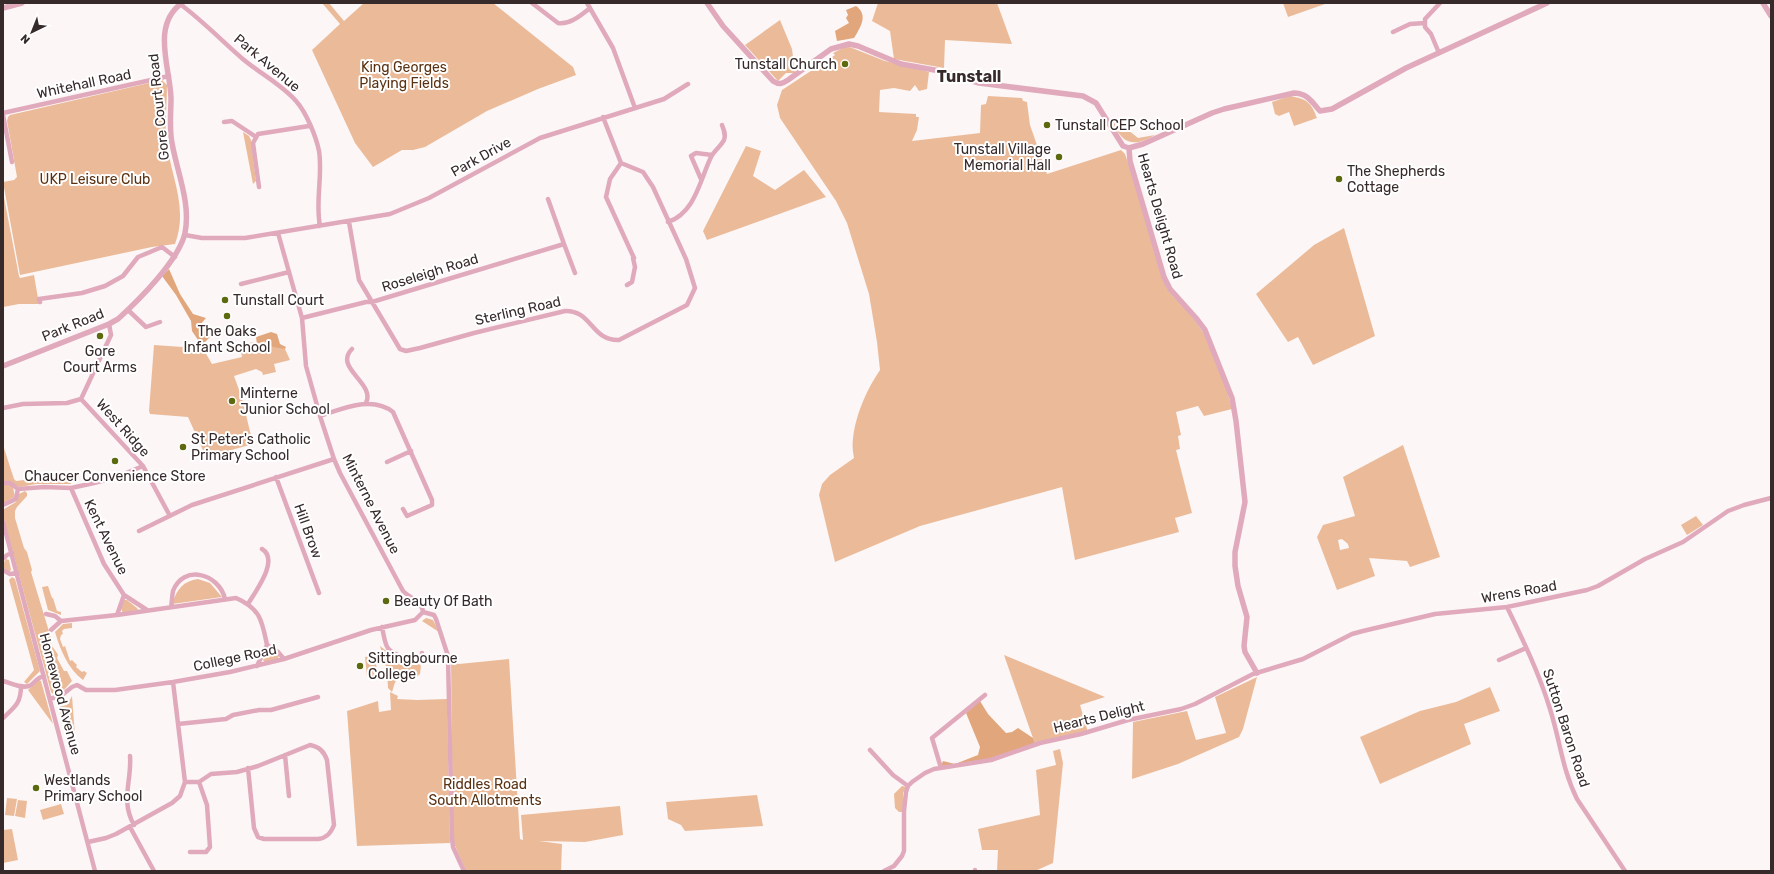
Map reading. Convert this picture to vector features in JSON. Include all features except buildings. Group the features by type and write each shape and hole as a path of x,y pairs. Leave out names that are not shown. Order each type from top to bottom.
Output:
{"street":[{"path":"3,8 22,3"},
{"name":"Gore Court Road","path":"181,3 173,11 166,26 165,41 169,76 172,141 186,203 185,235"},
{"name":"Park Avenue","path":"181,3 244,59 288,93 297,102 304,113 316,138 320,162 318,212 320,226"},
{"path":"532,3 558,23 562,24 571,21 589,5 605,31 619,61 635,108"},
{"path":"707,3 723,26 773,81 778,84 788,80 831,50 845,45 854,45 901,64 940,71 979,83 1083,96 1096,103 1123,146 1129,148 1143,144 1212,113 1294,93 1302,93 1309,98 1320,111 1332,109 1387,78 1547,3"},
{"path":"1439,53 1431,34 1425,27 1425,19 1440,3"},
{"path":"1763,3 1771,16"},
{"path":"1393,32 1410,24 1425,23"},
{"name":"Whitehall Road","path":"3,114 169,76"},
{"name":"Park Drive","path":"185,235 202,238 229,239 349,222 403,210 540,138 664,99 688,84"},
{"path":"3,114 12,162"},
{"path":"603,117 621,163 610,179 606,197 634,258 635,266 632,282 627,285"},
{"path":"224,122 232,121 256,137"},
{"path":"668,222 675,220 689,206 698,189 712,155 724,140 725,133 722,125"},
{"path":"259,187 253,143 256,137 261,133 310,126"},
{"name":"Hearts Delight Road","path":"1129,148 1130,162 1164,277 1170,289 1205,330 1232,398 1245,502 1235,566 1238,586 1246,618 1245,652 1257,673"},
{"path":"701,179 691,156 696,153 712,155"},
{"name":"Sterling Road","path":"349,222 358,274 372,302 400,349 420,348 565,311 577,311 601,336 611,340 618,340 680,310 687,305 693,296 695,288 695,283 686,259 653,187 643,172 621,163"},
{"path":"548,199 575,273"},
{"name":"Minterne Avenue","path":"278,233 302,318 306,366 334,459 403,591 423,608 423,612 434,615 447,652 452,838 453,847 464,871"},
{"name":"Park Road","path":"3,366 109,324 118,319 128,310 175,257 185,235"},
{"name":"Roseleigh Road","path":"302,318 366,302 372,302 564,244"},
{"path":"40,302 39,299 82,293 105,286 123,276 138,257 162,247 175,257"},
{"path":"240,284 289,272"},
{"path":"128,310 146,327 160,322"},
{"path":"3,408 23,404 67,403 81,399 111,335 109,324"},
{"path":"352,349 347,354 346,359 368,394 369,399 366,403"},
{"name":"West Ridge","path":"81,399 143,466 170,516"},
{"path":"320,416 366,403 379,404 393,412 432,500 432,505 407,516 403,509"},
{"path":"387,462 410,450"},
{"path":"139,531 199,502 334,459"},
{"path":"3,483 10,483 18,489 44,487 71,488 108,480 143,466"},
{"name":"Hill Brow","path":"276,477 319,593"},
{"name":"Kent Avenue","path":"71,488 98,553 124,595 147,610"},
{"path":"3,505 16,499 18,489"},
{"name":"Wrens Road","path":"1257,673 1303,659 1352,634 1435,614 1507,607 1576,593 1598,586 1645,559 1683,542 1728,511 1771,498"},
{"name":"Homewood Avenue","path":"3,522 95,871"},
{"path":"248,604 264,579 268,566 267,555 262,549"},
{"path":"3,559 7,555 12,554"},
{"path":"3,570 10,574 17,573"},
{"path":"171,607 172,596 176,586 182,580 196,575 205,575 217,583 225,599"},
{"name":"Kent Avenue","path":"117,615 124,595"},
{"path":"51,630 61,621 117,615 236,598 248,604 255,610 261,620 267,645 257,666"},
{"name":"Sutton Baron Road","path":"1507,607 1526,648 1549,707 1563,762 1572,788 1625,871"},
{"name":"College Road","path":"50,698 62,695 72,687 78,685 86,690 104,690 173,682 257,666 382,628 415,620 423,612"},
{"path":"46,614 55,616 61,621"},
{"path":"382,628 386,646 392,653 411,660 422,659 422,653"},
{"path":"267,645 278,652 284,659"},
{"path":"1499,660 1526,648"},
{"name":"Hearts Delight","path":"908,786 925,773 941,768 991,760 1040,743 1081,734 1128,720 1181,709 1195,704 1257,673"},
{"path":"3,681 21,686 28,686 40,677 44,676"},
{"path":"88,842 106,838 132,826 172,804 180,796 185,782 173,682"},
{"path":"3,718 18,703 21,696 21,686"},
{"path":"941,768 932,738 985,695"},
{"path":"178,724 226,719 233,715 259,710 270,710 318,698"},
{"path":"253,711 254,717"},
{"path":"185,782 199,782 212,774 237,772 310,745 315,746 324,752 327,760 334,825 331,833 326,837 270,840 258,837 254,828 248,768"},
{"path":"870,750 893,775 908,786 904,811 904,852 900,860 884,871"},
{"path":"285,755 289,796"},
{"path":"130,756 131,769 126,796 129,814 132,826 143,852 154,871"},
{"path":"190,852 206,852 210,847 207,805 199,782"}],"green space":[{"name":"King Georges Playing Fields","path":"322,3 329,3 344,21 364,3 493,3 573,67 576,75 538,89 487,111 425,147 413,150 402,150 373,167 355,143 312,50 340,24"},
{"path":"878,3 997,3 1012,44 945,40 944,68 894,59 890,31 872,21"},
{"path":"1283,3 1328,3 1288,17"},
{"path":"780,20 792,49 795,73 786,73 778,81 745,45"},
{"path":"847,46 885,61 929,72 927,89 919,91 915,85 910,91 894,88 880,90 879,112 916,114 916,117 919,117 917,130 912,141 980,133 981,105 986,104 988,96 1022,98 1023,101 1027,102 1030,125 1047,174 1121,150 1125,154 1139,194 1167,289 1193,318 1205,335 1224,380 1232,409 1204,416 1198,406 1176,412 1181,435 1178,436 1180,449 1176,450 1192,513 1175,518 1179,532 1075,560 1062,487 920,526 835,562 819,495 822,484 830,475 854,458 853,442 856,421 866,394 880,370 877,342 869,294 847,223 836,201 780,118 777,105 782,90 835,55 833,53"},
{"name":"UKP Leisure Club","path":"162,80 167,85 166,138 179,204 179,230 175,244 152,247 20,275 3,182 14,180 17,177 7,121 8,117 10,115"},
{"path":"1290,96 1301,98 1308,102 1313,108 1317,118 1294,126 1289,112 1279,116 1275,114 1272,102"},
{"path":"1112,121 1119,128 1128,130 1138,138 1155,135 1140,142 1129,142 1120,135"},
{"path":"243,132 249,136 251,140 256,181 253,184"},
{"path":"746,146 761,151 753,176 775,190 804,170 826,197 707,240 703,231"},
{"path":"3,192 19,276 20,278 34,275 39,304 19,304 3,307"},
{"path":"1344,228 1375,336 1313,365 1298,337 1288,342 1256,294 1314,245"},
{"name":"Minterne Junior School","path":"198,340 212,364 242,357 240,347 249,346 248,343 264,341 285,349 290,360 274,364 276,372 263,375 262,372 256,369 234,376 242,398 253,444 206,457 188,417 150,414 154,345 197,348"},
{"path":"3,445 14,479 16,481 40,478 51,479 51,482 71,481 71,484 36,484 20,487 3,482"},
{"path":"1403,445 1440,557 1410,567 1407,561 1369,558 1375,576 1337,590 1317,537 1323,525 1355,516 1343,477","holes":["1342,539 1348,544 1349,548 1340,550 1338,540"]},
{"path":"9,484 13,487 15,497 3,503 3,485"},
{"path":"25,491 27,496 17,507 15,511 15,518 24,548 27,552 32,570 31,572 51,638 51,643 58,655 57,658 64,671 67,671 72,681 63,691 53,694 51,692 3,516 4,509 16,502 19,494"},
{"path":"1696,516 1703,525 1687,535 1681,525"},
{"path":"6,559 9,560 11,570 9,572 3,567"},
{"path":"12,577 15,579 40,671 27,684 24,682 34,670 9,580"},
{"path":"198,579 210,583 222,597 172,604 178,590 184,584"},
{"path":"48,586 57,611 61,612 61,615 48,610 42,587"},
{"path":"124,600 127,600 138,610 123,613 121,609"},
{"path":"426,618 433,620 439,632 422,621"},
{"path":"72,623 72,628 64,629 62,631 63,634 61,635 60,639 63,647 65,646 70,661 72,660 77,665 76,667 82,672 84,671 87,673 83,680 73,670 62,652 55,632 63,624"},
{"path":"380,646 389,653 418,663 421,666 420,674 412,678 403,676 400,677 395,682 392,692 388,688 387,671"},
{"path":"274,652 279,655 278,659 265,663 263,660 265,655"},
{"path":"378,655 375,658 378,676 367,677 365,657"},
{"path":"1004,655 1105,697 1080,705 1088,732 1035,744"},
{"name":"Riddles Road South Allotments","path":"509,659 520,839 523,840 521,815 620,806 623,835 585,842 539,841 562,844 561,871 466,871 453,841 451,662 459,664"},
{"path":"1257,677 1243,729 1239,737 1178,764 1132,779 1133,722 1187,711 1196,740 1226,733 1215,697"},
{"path":"39,680 41,681 53,724 28,690"},
{"path":"1490,687 1500,711 1464,724 1471,744 1380,784 1360,737 1420,711 1456,702"},
{"path":"390,692 398,696 397,699 447,699 450,843 357,846 347,711 378,701 379,712 391,710"},
{"path":"72,696 75,736 67,737 59,707 67,705"},
{"path":"1060,749 1063,763 1053,863 1035,871 997,871 998,850 982,850 978,829 1040,815 1036,770 1056,765 1053,751"},
{"path":"902,786 906,787 903,793 903,812 899,812 895,808 894,794"},
{"path":"757,795 763,826 685,831 681,825 668,819 666,802"},
{"path":"7,798 17,799 14,816 5,815"},
{"path":"18,800 27,801 25,818 15,816"},
{"path":"61,804 64,814 43,820 40,810"},
{"path":"12,829 18,860 3,863 3,830"}],"shaded area":[{"path":"856,6 862,13 863,17 859,30 854,38 837,41 835,31 849,23 846,18 848,15 846,10"},
{"path":"169,269 180,294 193,314 206,318 200,325 208,332 210,337 204,343 198,340 192,331 191,321 176,295 162,276"},
{"path":"271,332 277,334 280,344 286,347 285,349 273,347 264,341 257,344 256,337"},
{"path":"980,701 988,714 1006,733 1012,732 1018,728 1033,738 1035,744 991,760 941,766 943,761 955,764 978,755 980,747 966,713"}],"place":[{"name":"Tunstall Church","path":"845,64"},
{"name":"Tunstall CEP School","path":"1047,125"},
{"name":"Tunstall Village Memorial Hall","path":"1059,157"},
{"name":"The Shepherds Cottage","path":"1339,179"},
{"name":"Tunstall Court","path":"225,300"},
{"name":"The Oaks Infant School","path":"227,316"},
{"name":"Gore Court Arms","path":"100,336"},
{"name":"Minterne Junior School","path":"232,401"},
{"name":"St Peter's Catholic Primary School","path":"183,447"},
{"name":"Chaucer Convenience Store","path":"115,461"},
{"name":"Beauty Of Bath","path":"386,601"},
{"name":"Sittingbourne College","path":"360,666"},
{"name":"Westlands Primary School","path":"36,788"}],"district":[{"name":"Tunstall","path":"969,76"}]}
